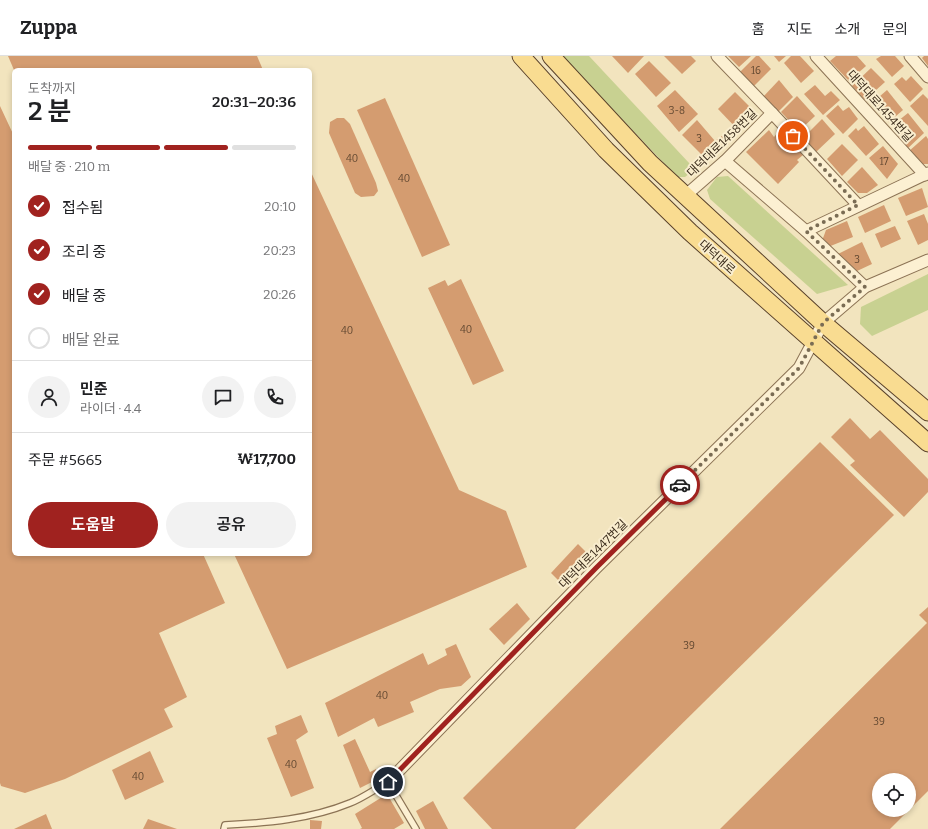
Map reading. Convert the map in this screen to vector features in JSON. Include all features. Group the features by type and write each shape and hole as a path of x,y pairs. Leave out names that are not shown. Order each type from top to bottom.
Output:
{"main road":[{"name":"대덕대로","path":"521,56 606,150 690,232 928,443"},
{"name":"대덕대로","path":"551,56 650,163 823,323 928,412"}],"street":[{"name":"대덕대로1458번길","path":"685,196 772,112 717,56"},
{"name":"대덕대로1454번길","path":"806,231 926,174 816,56"},
{"path":"910,56 928,77"},
{"path":"772,112 858,205"},
{"path":"724,160 806,231 865,287"},
{"name":"대덕대로1447번길","path":"388,782 596,568 799,368 812,341 823,323 865,287 928,260"}],"lane":[{"name":"대덕대로1447번길","path":"225,827 263,824 321,812 351,803 388,782"},
{"path":"388,782 416,829"}],"green space":[{"path":"562,56 589,56 690,164 690,173 685,177 677,177"},
{"path":"728,176 848,285 817,294 710,199 707,190 717,177"},
{"path":"928,274 928,310 872,336 860,324 861,307"}],"building":[{"path":"8,56 257,56 262,68 13,68"},
{"path":"612,56 644,56 628,73"},
{"path":"664,56 691,56 696,61 682,74"},
{"path":"728,56 751,56 739,67"},
{"path":"756,56 759,56 771,69 754,86 740,72"},
{"path":"774,56 786,56 779,62"},
{"path":"791,56 800,56 814,71 801,83 784,63"},
{"path":"836,56 857,56 866,66 849,81 830,61"},
{"path":"881,56 895,56 904,66 892,77 876,59"},
{"path":"924,56 928,56 928,66 922,58"},
{"path":"649,61 671,83 656,97 635,74"},
{"path":"871,68 885,82 865,100 852,86"},
{"path":"911,76 923,89 910,102 894,84 902,77 906,81"},
{"path":"779,80 793,97 778,112 763,97"},
{"path":"815,85 825,96 831,91 840,100 823,115 804,94"},
{"path":"675,90 698,114 679,132 657,106"},
{"path":"887,90 903,110 889,122 872,103"},
{"path":"735,92 752,109 754,117 739,131 718,109"},
{"path":"923,94 928,99 928,126 910,106"},
{"path":"797,96 815,116 799,131 781,112"},
{"path":"385,98 450,245 422,257 357,110"},
{"path":"838,105 843,111 849,107 858,119 843,134 826,116"},
{"path":"0,106 12,132 12,556 204,556 225,603 159,633 187,697 164,709 173,727 65,779 25,793 1,786"},
{"path":"908,113 924,133 906,150 897,140 900,137 894,130 901,125 898,121"},
{"path":"337,118 344,118 350,124 376,183 378,191 374,196 361,197 355,193 329,133 330,122"},
{"path":"822,119 835,134 816,152 803,138"},
{"path":"697,120 715,141 722,136 729,144 713,157 703,156 682,135"},
{"path":"864,126 879,144 866,156 848,136 856,128 858,131"},
{"path":"769,130 774,137 779,131 803,155 797,160 799,162 778,184 746,152"},
{"path":"926,136 928,139 928,164 920,164 908,152"},
{"path":"842,144 858,160 842,176 827,159"},
{"path":"883,146 898,164 887,179 869,158"},
{"path":"862,167 878,185 867,193 858,193 847,182"},
{"path":"312,174 459,490 506,511 527,567 287,669 235,556 312,556"},
{"path":"922,188 928,207 906,216 898,198"},
{"path":"884,205 891,221 865,233 858,217"},
{"path":"924,214 928,224 928,240 918,245 907,221"},
{"path":"847,221 853,237 828,247 822,241 826,230"},
{"path":"895,226 901,239 881,248 875,234"},
{"path":"862,242 872,264 857,271 838,254"},
{"path":"461,279 504,371 473,385 428,288 445,280 448,286"},
{"path":"850,418 870,439 880,430 928,479 928,492 904,517 850,465 855,461 831,437"},
{"path":"820,442 894,515 575,829 492,829 463,798"},
{"path":"578,544 591,557 563,585 551,573"},
{"path":"517,603 530,619 504,645 489,629"},
{"path":"928,607 928,791 916,803 916,773 872,773 872,817 902,817 890,829 720,829 927,623 919,615"},
{"path":"456,644 471,677 461,686 440,689 410,702 414,712 378,727 374,718 338,737 325,703 423,653 428,665 447,655 445,649"},
{"path":"301,715 308,732 296,740 314,788 291,797 267,738 277,734 275,726"},
{"path":"355,739 370,772 376,769 380,778 360,788 343,745"},
{"path":"150,751 164,782 125,800 112,770"},
{"path":"387,794 404,823 394,829 360,829 362,828 355,814"},
{"path":"433,801 448,829 425,829 416,811"},
{"path":"46,814 52,829 14,829"},
{"path":"148,819 177,829 143,829"},
{"path":"310,820 322,821 321,829 310,829"}],"way so far":[{"path":"680,485 799,368 812,341 823,323 865,287 806,231 858,205 793,136"}],"route":[{"path":"388,782 596,568 680,485"}]}
